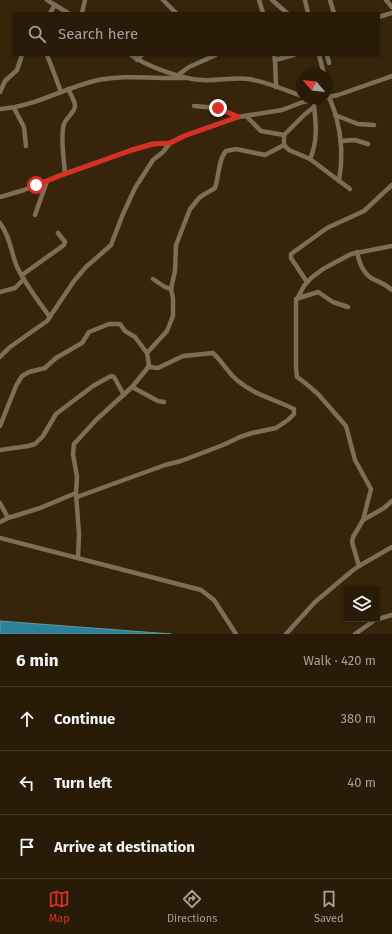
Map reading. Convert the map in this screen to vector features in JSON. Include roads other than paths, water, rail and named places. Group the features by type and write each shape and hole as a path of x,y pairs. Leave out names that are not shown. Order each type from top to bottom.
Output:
{"street":[{"path":"47,0 66,12"},
{"path":"82,12 85,0"},
{"path":"163,0 175,12"},
{"path":"259,0 263,12"},
{"path":"272,0 286,12"},
{"path":"305,0 308,12"},
{"path":"330,0 334,12"},
{"path":"386,0 392,7"},
{"path":"51,12 55,5"},
{"path":"380,17 392,13"},
{"path":"0,92 5,81 17,70 22,56"},
{"path":"47,56 60,92"},
{"path":"132,56 137,60 186,78"},
{"path":"137,60 141,56"},
{"path":"178,75 189,67 214,56"},
{"path":"276,87 274,58 287,56"},
{"path":"319,56 322,68"},
{"path":"327,56 329,63"},
{"path":"332,97 392,76"},
{"path":"0,108 14,108 68,89 96,81 122,77 186,78 202,80 248,79 296,94"},
{"path":"66,174 63,154 63,127 65,120 75,108 68,89"},
{"path":"0,197 18,192 132,150 153,144 170,143 184,136 238,117 282,110 298,104"},
{"path":"310,159 315,149 316,139 314,104"},
{"path":"330,104 335,115 340,141 342,161 339,181"},
{"path":"194,106 218,108 238,117"},
{"path":"314,107 284,135 284,145 289,150 310,159 350,189"},
{"path":"14,108 24,127 26,146"},
{"path":"335,115 358,124 374,125"},
{"path":"246,116 263,132 284,135"},
{"path":"340,141 354,140 368,144"},
{"path":"0,357 9,348 50,317 58,302 74,281 86,267 111,245 135,188 153,160 163,152 170,143"},
{"path":"147,353 170,326 173,316 173,298 171,289 175,273 176,245 187,216 195,202 200,197 215,188 225,152 236,149 265,155 284,145"},
{"path":"35,215 47,181"},
{"path":"307,282 291,258 291,254 327,228 364,211 392,185"},
{"path":"0,223 6,231 14,257 23,277 50,317"},
{"path":"0,292 14,288 23,277 64,245 65,242 58,232"},
{"path":"359,566 352,542 353,536 363,520 371,489 355,460 347,428 318,394 296,375 296,299 307,282 323,269 357,252 392,246"},
{"path":"357,252 360,265 366,274 374,280 384,283 392,290"},
{"path":"153,279 161,285 171,289"},
{"path":"296,299 318,292 333,302 348,307"},
{"path":"0,426 16,386 22,376 29,372 45,368 56,358 82,343 89,332 109,324 120,324 125,331 135,337 147,353 149,367 132,387 96,420 74,444 73,454 77,477 76,495 78,558"},
{"path":"0,522 165,465 181,461 240,437 276,428 294,414 294,408 250,390 237,381 213,353 183,356 158,368 149,367"},
{"path":"0,450 35,444 43,436 56,414 93,386 111,376 114,377 124,395"},
{"path":"132,387 158,401 164,402"},
{"path":"363,520 384,508 392,501"},
{"path":"0,503 8,518"},
{"path":"0,538 171,584 201,590 214,600 236,634"},
{"path":"286,634 315,602 359,566 392,547"},
{"path":"355,634 375,620 392,615"}],"water":[{"path":"0,621 171,634 0,634"}]}
